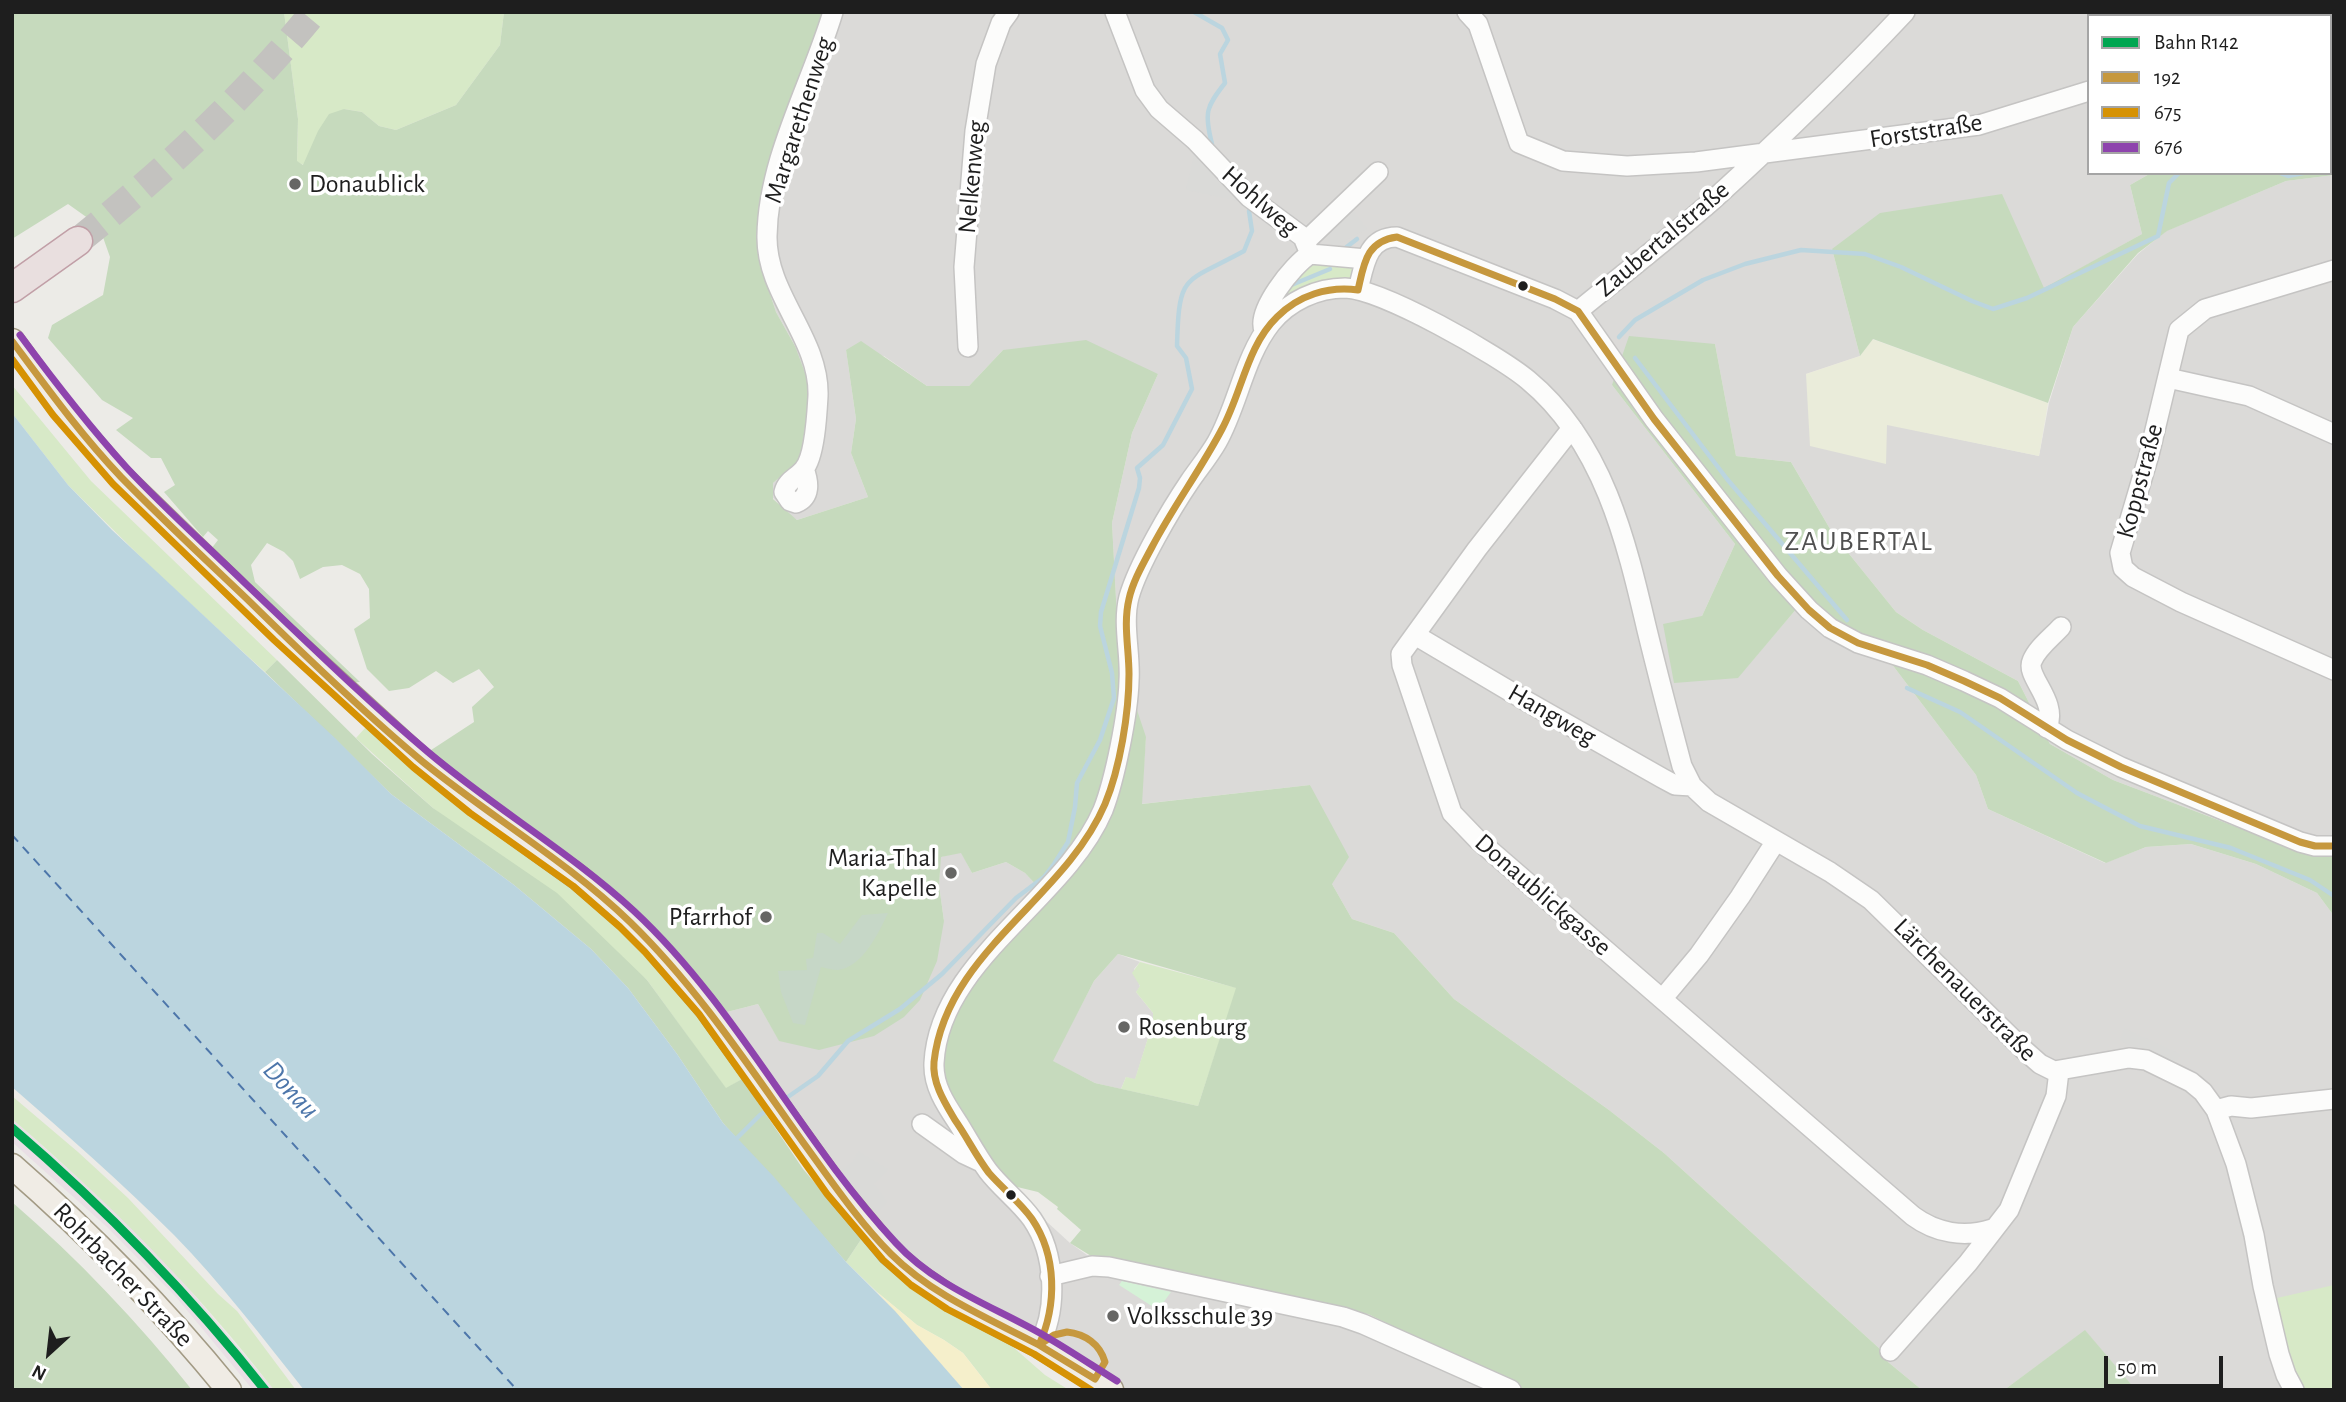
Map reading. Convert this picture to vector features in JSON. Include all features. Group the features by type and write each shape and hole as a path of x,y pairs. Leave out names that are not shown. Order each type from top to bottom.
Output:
{"highway":[{"path":"12,288 78,241"}],"main road":[{"path":"12,341 90,443 172,528 391,734 451,785 579,878 637,929 698,996 851,1208 890,1253 917,1276 953,1300 1039,1345 1103,1384"},
{"name":"Rohrbacher Straße","path":"12,1166 104,1250 193,1345 229,1390"}],"street":[{"name":"Margarethenweg","path":"804,469 813,440 817,381 801,335 769,265 768,219 775,182 791,128 833,12"},
{"name":"Nelkenweg","path":"968,347 964,267 975,131 986,64 1001,23 1009,12"},
{"name":"Hohlweg","path":"1115,12 1130,56 1152,100 1249,197 1298,232 1308,247 1366,259"},
{"name":"Forststraße","path":"1468,12 1478,24 1519,143 1563,161 1627,166 1760,155 1988,123 2087,92"},
{"name":"Zaubertalstraße","path":"1366,259 1372,247 1380,241 1396,237 1421,244 1578,311 1713,200 1838,82 1905,12"},
{"name":"Hohlweg","path":"1265,332 1263,320 1274,295 1287,276 1308,247 1378,172"},
{"path":"1039,1345 1051,1315 1047,1253 1032,1220 982,1162 937,1085 934,1062 941,1029 971,971 1062,871 1102,812 1114,770 1128,695 1126,621 1131,592 1178,500 1217,442 1265,332 1284,310 1307,296 1332,289 1359,290 1366,259"},
{"name":"Koppstraße","path":"2334,270 2205,309 2179,330 2120,553 2123,568 2133,578 2334,670"},
{"name":"Lärchenauerstraße","path":"1359,290 1430,322 1512,368 1544,394 1572,428 1615,509 1682,766 1692,786 1709,802 1830,872 1871,900 2045,1068 2059,1071 2129,1058 2146,1060 2191,1082 2203,1092 2216,1110 2245,1197 2287,1385"},
{"path":"1578,311 1654,419 1778,576 1812,613 1830,628 1850,639 1935,668 1982,689 2047,728 2162,786 2300,842 2315,846 2334,846"},
{"path":"2168,378 2249,396 2334,434"},
{"name":"Donaublickgasse","path":"1572,428 1404,649 1401,660 1452,813 1487,848 1924,1224 1948,1232 1974,1233 1992,1229"},
{"path":"2047,728 2049,711 2030,665 2061,627"},
{"name":"Hangweg","path":"1415,635 1662,778 1675,785 1692,786"},
{"path":"1663,998 1741,897 1776,841"},
{"path":"1890,1352 1968,1264 2009,1210 2056,1096 2059,1071"},
{"path":"2216,1110 2231,1106 2251,1108 2334,1099"},
{"path":"922,1124 962,1153 982,1162"},
{"path":"1050,1276 1091,1266 1109,1267 1322,1312 1363,1324 1511,1390"}],"shaded area":[{"path":"824,12 2205,12 2206,14 2087,14 2087,175 2148,175 2130,185 2142,234 2044,289 1832,249 1860,356 1806,374 1886,463 1886,424 2039,456 2049,403 2073,327 2138,254 2166,231 2286,181 2334,175 2334,852 2292,848 2113,780 2050,744 2018,681 1923,630 1896,612 1833,534 1791,462 1736,456 1715,344 1612,385 1735,544 1702,616 1738,677 1798,607 1875,642 1976,775 1988,809 2105,863 2146,847 2191,844 2256,864 2317,893 2334,916 2334,1390 2136,1390 2085,1331 2004,1390 1922,1390 1888,1362 1880,1349 1664,1153 1609,1110 1454,999 1394,933 1352,919 1332,884 1310,785 1141,804 1146,737 1116,708 1119,693 1119,656 1112,523 1132,433 1158,374 1003,350 969,386 927,386 884,356 846,350 856,419 851,453 868,497 797,520 773,498 773,483 800,460 795,346 776,312 758,257 759,215"},
{"path":"1196,147 1249,203 1186,190"},
{"path":"1348,205 1367,229 1333,247 1322,230"},
{"path":"961,852 972,873 1006,862 1025,873 1039,888 990,1161 1034,1210 1087,1255 1368,1314 1524,1390 1127,1390 993,1313 896,1247 815,1145 727,1012 758,1004 779,1040 944,921 939,885 940,857"},
{"path":"1118,954 1140,962 1134,969 1140,987 1136,992 1153,1013 1153,1022 1135,1080 1126,1077 1121,1089 1095,1083 1052,1061 1094,981"},
{"path":"2124,1028 2180,1054 2175,1065 2120,1041"},
{"path":"12,1119 113,1209 167,1263 274,1390 253,1390 176,1297 107,1227 12,1142"},
{"path":"858,1151 888,1169 874,1184 887,1202 874,1216 843,1177 842,1170 853,1162"}],"green space":[{"path":"12,12 284,12 298,119 297,161 303,165 329,114 344,109 362,112 379,126 396,130 456,105 500,45 504,12 824,12 759,215 758,257 776,312 795,346 811,389 800,460 773,483 773,499 797,520 868,497 851,453 856,419 846,350 861,341 927,386 969,386 1003,350 1086,340 1158,374 1132,433 1112,523 1119,656 1119,693 1116,708 1137,710 1146,737 1142,804 1310,785 1349,857 1332,884 1352,919 1394,933 1454,999 1609,1110 1664,1153 1880,1349 1888,1362 1922,1390 1524,1390 1368,1314 1096,1259 1070,1243 1081,1230 1057,1209 1058,1207 1038,1192 1009,1185 947,1088 944,1061 947,1037 962,1000 1039,888 1025,873 1006,862 972,873 961,853 941,857 939,885 944,921 937,961 920,1000 904,1017 874,1036 819,1050 779,1041 758,1004 727,1012 662,939 592,873 425,754 474,722 472,707 494,687 479,669 453,683 436,671 409,688 389,691 367,669 354,629 370,618 369,589 360,574 342,565 323,567 300,579 293,561 284,552 267,543 251,565 255,582 360,682 346,683 251,595 223,557 211,549 218,540 208,531 203,537 164,492 175,485 161,458 151,458 116,430 133,418 102,400 48,338 52,325 103,295 110,257 99,226 68,204 12,239","holes":["1118,954 1236,988 1198,1106 1095,1083 1053,1061 1094,981"]},
{"path":"284,12 504,12 500,45 456,105 396,130 379,126 362,112 344,109 304,165 297,162 298,119"},
{"path":"2334,12 2334,175 2286,181 2167,231 2138,253 2073,327 2048,403 1873,339 1860,356 1832,249 1880,213 2002,194 2044,288 2142,234 2130,185 2148,175 2332,175 2332,14 2258,14"},
{"path":"1357,259 1350,280 1310,286 1275,305 1308,268"},
{"path":"1629,336 1715,344 1736,456 1791,462 1833,534 1896,612 1923,630 2018,681 2050,744 2113,780 2292,848 2334,852 2334,916 2317,893 2256,864 2191,844 2146,847 2106,863 1988,809 1976,775 1875,642 1798,607 1738,678 1674,683 1663,624 1702,616 1735,544 1612,385"},
{"path":"1872,339 2048,403 2039,456 1887,425 1886,464 1810,446 1806,374 1860,356"},
{"path":"12,385 91,481 277,660 265,672 160,576 68,485 12,413"},
{"path":"277,660 372,754 433,808 557,893 647,980 726,1088 742,1079 803,1169 862,1238 846,1262 723,1123 628,988 591,949 514,885 391,794 265,672"},
{"path":"366,727 415,771 604,913 677,986 742,1079 726,1089 647,980 433,808 356,738"},
{"path":"888,913 869,948 855,962 838,970 821,967 805,1025 793,1023 781,992 778,971 807,970 806,959 813,958 817,933 823,933 840,944 862,915"},
{"path":"1140,962 1237,988 1198,1106 1121,1089 1126,1077 1135,1079 1153,1022 1153,1013 1136,992 1140,986 1132,973"},
{"path":"12,1096 128,1198 237,1311 296,1390 274,1390 214,1317 150,1248 83,1182 12,1119"},
{"path":"12,1202 106,1292 192,1390 12,1390"},
{"path":"862,1238 1005,1340 1045,1375 1069,1390 992,1390 963,1353 917,1325 846,1262"},
{"path":"1122,1281 1171,1292 1158,1310 1119,1285"},
{"path":"2334,1285 2334,1390 2303,1390 2288,1365 2277,1298"},
{"path":"2085,1330 2136,1390 2004,1390"}],"sand":[{"path":"877,1292 917,1325 963,1353 992,1390 964,1390"}],"water":[{"name":"Donau","path":"12,413 68,485 112,530 335,738 391,794 514,885 591,949 628,988 723,1123 964,1390 304,1390 225,1291 174,1235 12,1087"}],"waterway":[{"path":"1194,12 1222,28 1228,40 1220,54 1225,83 1208,111 1212,144"},
{"path":"1619,337 1635,320 1703,280 1745,264 1801,250 1865,254 1901,267 1993,309 2027,298 2158,236 2169,183 2177,175"},
{"path":"2285,175 2293,175"},
{"path":"782,1101 818,1076 848,1041 900,1009 942,974 1016,898 1044,877 1068,842 1077,783 1100,740 1114,698 1112,673 1100,626 1101,612 1139,488 1137,468 1163,445 1192,389 1186,358 1177,346 1183,292 1197,276 1244,251 1252,231 1249,211"},
{"path":"1344,249 1357,239"},
{"path":"1289,286 1330,269"},
{"path":"1635,358 1727,479 1847,620"},
{"path":"1907,688 1960,712 2077,793 2140,826 2231,848 2310,880 2334,896"},
{"path":"737,1138 769,1109"}],"ferry route":[{"path":"12,835 517,1390"}],"tunnel":[{"path":"78,241 202,133 260,74 314,12"}],"rail line":[{"name":"R142","path":"12,1128 80,1189 145,1253 265,1390"}],"transit line":[{"name":"192","path":"1358,290 1368,255 1379,243 1397,237 1555,299 1578,311 1654,419 1778,576 1809,610 1830,628 1858,643 1927,665 2000,698 2067,740 2121,767 2300,842 2315,846 2334,846"},
{"name":"192","path":"1039,1345 1045,1330 1051,1297 1052,1281 1046,1249 1032,1219 984,1167 940,1092 935,1078 934,1062 943,1023 960,989 983,957 1063,869 1086,838 1105,804 1115,774 1125,723 1129,689 1126,618 1131,592 1160,532 1222,429 1259,342 1277,317 1304,298 1336,289 1358,290"},
{"name":"676","path":"20,335 126,467 336,670 453,772 609,890 671,949 705,989 861,1203 896,1243 929,1272 948,1284 1045,1336 1117,1381"},
{"name":"192","path":"12,341 78,428 121,477 334,682 423,762 581,879 655,947 701,1001 846,1201 891,1254 942,1294 1039,1345"},
{"name":"675","path":"12,359 53,415 113,484 274,640 413,767 470,813 573,886 645,952 699,1014 827,1194 883,1260 911,1285 947,1309 1034,1354 1091,1390"},
{"name":"192","path":"1067,1332 1086,1338 1096,1345 1103,1356 1105,1362 1095,1379 1039,1345 1054,1335 1067,1332"}],"place":[{"name":"Donaublick","path":"295,184"},
{"name":"Maria-Thal Kapelle","path":"951,873"},
{"name":"Pfarrhof","path":"766,917"},
{"name":"Rosenburg","path":"1124,1027"},
{"name":"Volksschule 39","path":"1113,1316"}],"district":[{"name":"ZAUBERTAL","path":"1859,542"}]}
